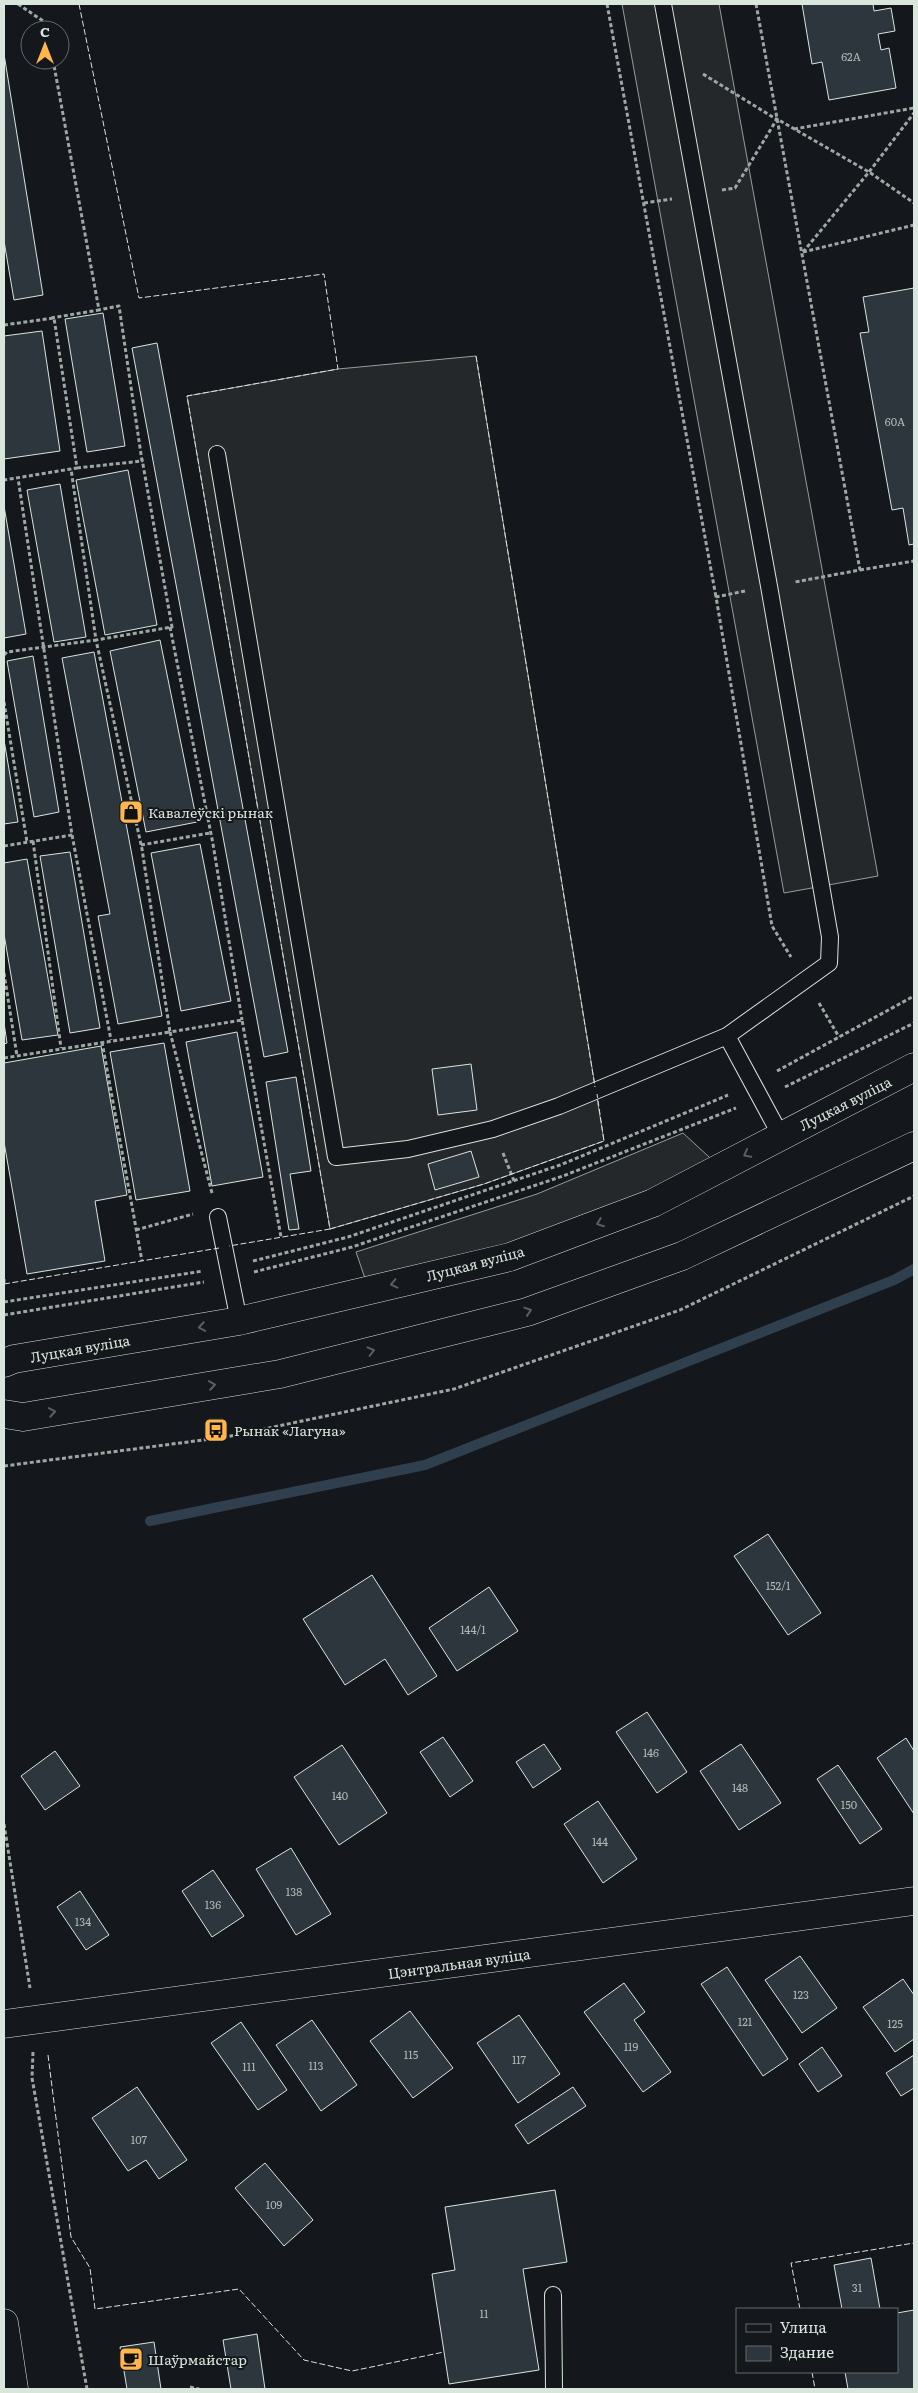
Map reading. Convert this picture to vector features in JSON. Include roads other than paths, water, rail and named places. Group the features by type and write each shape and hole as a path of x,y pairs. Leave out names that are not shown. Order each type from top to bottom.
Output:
{"street":[{"name":"Луцкая вуліца","path":"4,1363 14,1359 239,1321 510,1257 653,1203 914,1067"},
{"path":"4,1414 23,1417 280,1374 527,1312 682,1256 914,1146"},
{"name":"Цэнтральная вуліца","path":"4,2024 914,1901"},
{"path":"4,2324 14,2389"}],"lane":[{"path":"217,454 336,1157 408,1148 494,1129 559,1106 727,1036 829,963 830,937 699,195 671,56 663,4"},
{"path":"727,1036 780,1136"},
{"path":"217,1212 239,1321"},
{"path":"553,2295 554,2389"}],"waterway":[{"path":"150,1521 425,1465 894,1280 914,1269"}],"place":[{"name":"Кавалеўскі рынак","path":"131,812"},
{"name":"Рынак «Лагуна»","path":"216,1430"},
{"name":"Шаўрмайстар","path":"131,2359"}]}
